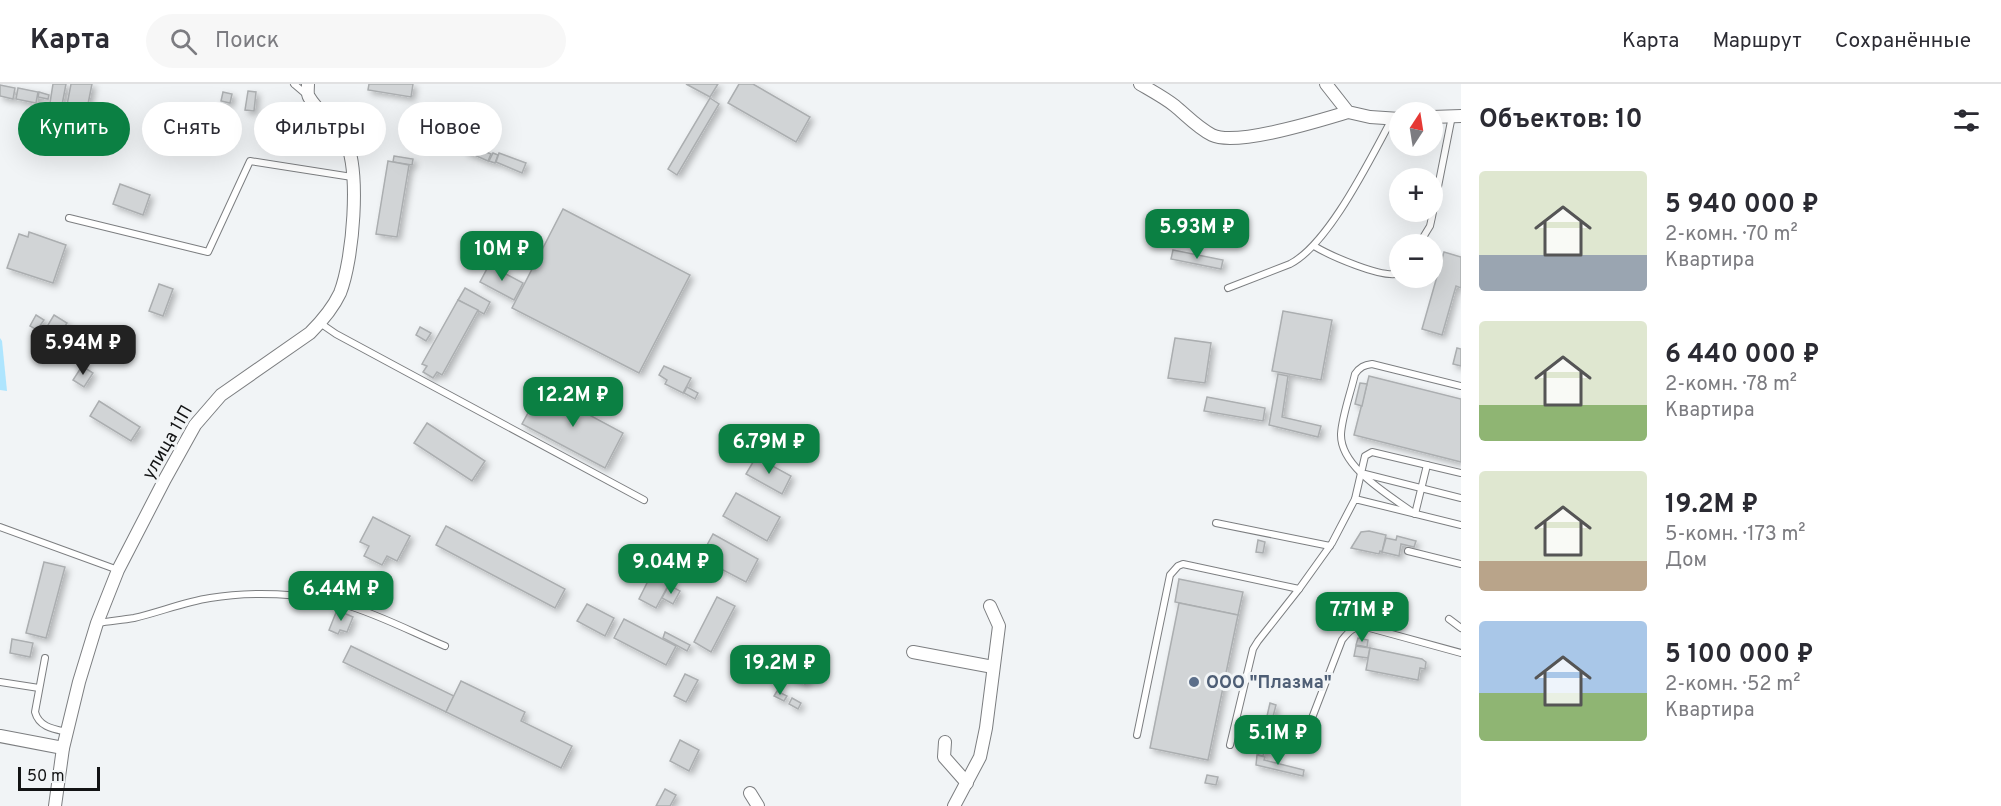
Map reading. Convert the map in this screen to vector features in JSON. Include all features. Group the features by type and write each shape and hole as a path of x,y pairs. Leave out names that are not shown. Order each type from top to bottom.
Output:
{"street":[{"path":"1140,84 1174,105 1203,130 1224,139 1296,126 1348,112 1389,118"},
{"path":"1326,84 1348,112"},
{"name":"улица 11П","path":"55,806 63,748 79,682 97,623 118,570 180,452 205,411 220,395 310,333 320,323 339,294 345,277 352,235 350,158 344,138 308,90"},
{"path":"954,806 980,757 986,728 999,626 990,606"},
{"path":"913,652 993,667"},
{"path":"0,735 63,748"},
{"path":"945,742 944,757 967,783"},
{"path":"750,792 758,806"}],"lane":[{"path":"294,84 308,90"},
{"path":"1425,234 1430,226 1456,116"},
{"path":"1228,288 1290,264 1314,246 1389,130"},
{"path":"69,218 208,252 250,161 352,177"},
{"path":"1314,246 1334,256 1389,274"},
{"path":"320,323 336,334 644,500"},
{"path":"1415,514 1361,474 1345,452 1341,433 1355,374 1365,365 1372,364 1461,386"},
{"path":"1230,745 1258,640 1330,546 1355,499 1365,456 1372,452 1461,473"},
{"path":"1415,514 1427,465"},
{"path":"1361,474 1461,498"},
{"path":"1355,499 1461,525"},
{"path":"1216,523 1330,546"},
{"path":"0,527 118,570"},
{"path":"1407,551 1461,564"},
{"path":"1137,735 1173,570 1183,564 1299,589"},
{"path":"97,623 132,618 211,597 236,595 290,597 329,601 352,607 445,645"},
{"path":"1449,619 1461,628"},
{"path":"1302,744 1342,640 1350,630 1357,626 1366,627 1461,653"},
{"path":"45,658 35,712 38,720 51,728 67,732"},
{"path":"0,682 39,688"}],"water":[{"path":"0,338 2,341 7,391 0,390"}],"building":[{"path":"53,84 66,84 63,102 50,102"},
{"path":"71,84 92,84 88,102 68,102"},
{"path":"369,84 413,84 411,97 368,90"},
{"path":"686,84 718,84 710,97"},
{"path":"739,84 753,84 810,117 796,142 728,103"},
{"path":"0,85 15,88 13,99 0,96"},
{"path":"18,88 38,92 36,102 16,99"},
{"path":"248,91 256,92 254,111 245,110"},
{"path":"39,92 49,95 48,99 38,97"},
{"path":"223,92 232,94 230,102 221,101"},
{"path":"710,98 719,104 677,175 668,169"},
{"path":"502,154 526,163 522,173 496,162 498,156"},
{"path":"394,156 413,159 412,165 393,162"},
{"path":"476,156 490,156 488,161"},
{"path":"492,156 498,156 495,163 489,161"},
{"path":"388,161 409,165 397,237 376,234"},
{"path":"120,184 150,195 143,215 113,204"},
{"path":"563,209 690,275 639,373 512,308"},
{"path":"29,232 66,245 53,283 7,268 19,234 28,237"},
{"path":"1173,250 1223,260 1221,269 1171,259"},
{"path":"1444,252 1461,257 1461,288 1456,286 1442,335 1422,329 1434,288 1443,288"},
{"path":"489,265 523,283 514,300 480,282"},
{"path":"159,284 173,289 163,316 149,311"},
{"path":"465,288 490,302 484,314 458,300"},
{"path":"458,300 478,310 442,375 437,372 433,378 423,372 427,366 422,364"},
{"path":"1283,311 1332,320 1321,380 1272,371"},
{"path":"36,315 44,320 37,330 30,326"},
{"path":"54,315 67,323 52,346 40,338"},
{"path":"420,327 431,333 426,341 416,335"},
{"path":"1175,338 1211,343 1205,383 1168,378"},
{"path":"1457,348 1461,349 1461,366 1453,364"},
{"path":"82,366 93,373 84,387 73,380"},
{"path":"664,366 691,378 683,393 665,384 667,380 659,375"},
{"path":"1278,374 1288,376 1282,417 1321,426 1318,437 1269,425"},
{"path":"1369,376 1461,399 1461,462 1354,435"},
{"path":"1360,383 1367,384 1362,406 1355,404"},
{"path":"687,387 698,393 695,399 684,393"},
{"path":"541,389 623,433 605,468 522,424"},
{"path":"1207,397 1265,408 1263,421 1204,411"},
{"path":"99,401 140,427 131,441 90,416"},
{"path":"427,423 485,461 472,481 414,443"},
{"path":"756,457 791,476 782,494 746,474"},
{"path":"736,493 780,517 767,541 723,516"},
{"path":"373,517 410,536 397,561 387,556 382,565 364,556 369,546 360,542"},
{"path":"446,526 565,589 555,608 436,545"},
{"path":"1369,531 1386,535 1382,552 1380,551 1379,554 1351,548 1361,532"},
{"path":"713,534 758,559 746,582 700,558"},
{"path":"1397,536 1416,541 1414,547 1401,544 1399,556 1382,552 1386,538 1396,540"},
{"path":"1258,540 1265,542 1263,553 1256,552"},
{"path":"44,562 65,567 46,638 26,633"},
{"path":"652,573 670,582 656,608 639,599"},
{"path":"338,574 351,577 348,592 353,593 352,597 333,595"},
{"path":"1179,579 1243,592 1238,615 1175,602"},
{"path":"669,585 680,591 673,604 662,598"},
{"path":"717,597 735,606 711,652 694,642"},
{"name":"ООО \"Плазма\"","path":"1179,603 1238,615 1208,760 1150,748"},
{"path":"587,604 614,618 605,636 577,621"},
{"path":"337,610 353,617 347,632 340,630 338,634 329,630"},
{"path":"624,619 676,646 666,665 614,638"},
{"path":"665,632 690,645 687,651 663,638"},
{"path":"1358,638 1368,640 1367,647 1356,645"},
{"path":"12,639 33,643 30,657 10,653"},
{"path":"351,646 454,696 446,712 343,662"},
{"path":"1356,646 1370,648 1368,658 1354,656"},
{"path":"806,648 820,656 805,684 791,677"},
{"path":"1370,648 1422,659 1426,662 1425,669 1420,668 1418,680 1366,670"},
{"path":"685,674 698,680 686,702 674,696"},
{"path":"461,681 525,712 521,721 572,746 561,768 446,712"},
{"path":"777,691 787,696 784,701 774,696"},
{"path":"792,698 801,703 798,709 789,704"},
{"path":"1270,703 1276,705 1263,756 1258,755"},
{"path":"680,740 699,750 689,771 670,761"},
{"path":"1257,755 1265,757 1264,760 1304,770 1303,776 1256,765"},
{"path":"1207,775 1218,777 1216,785 1205,783"},
{"path":"665,789 676,795 670,806 656,806"}],"place":[{"name":"ООО \"Плазма\"","path":"1194,682"}]}
